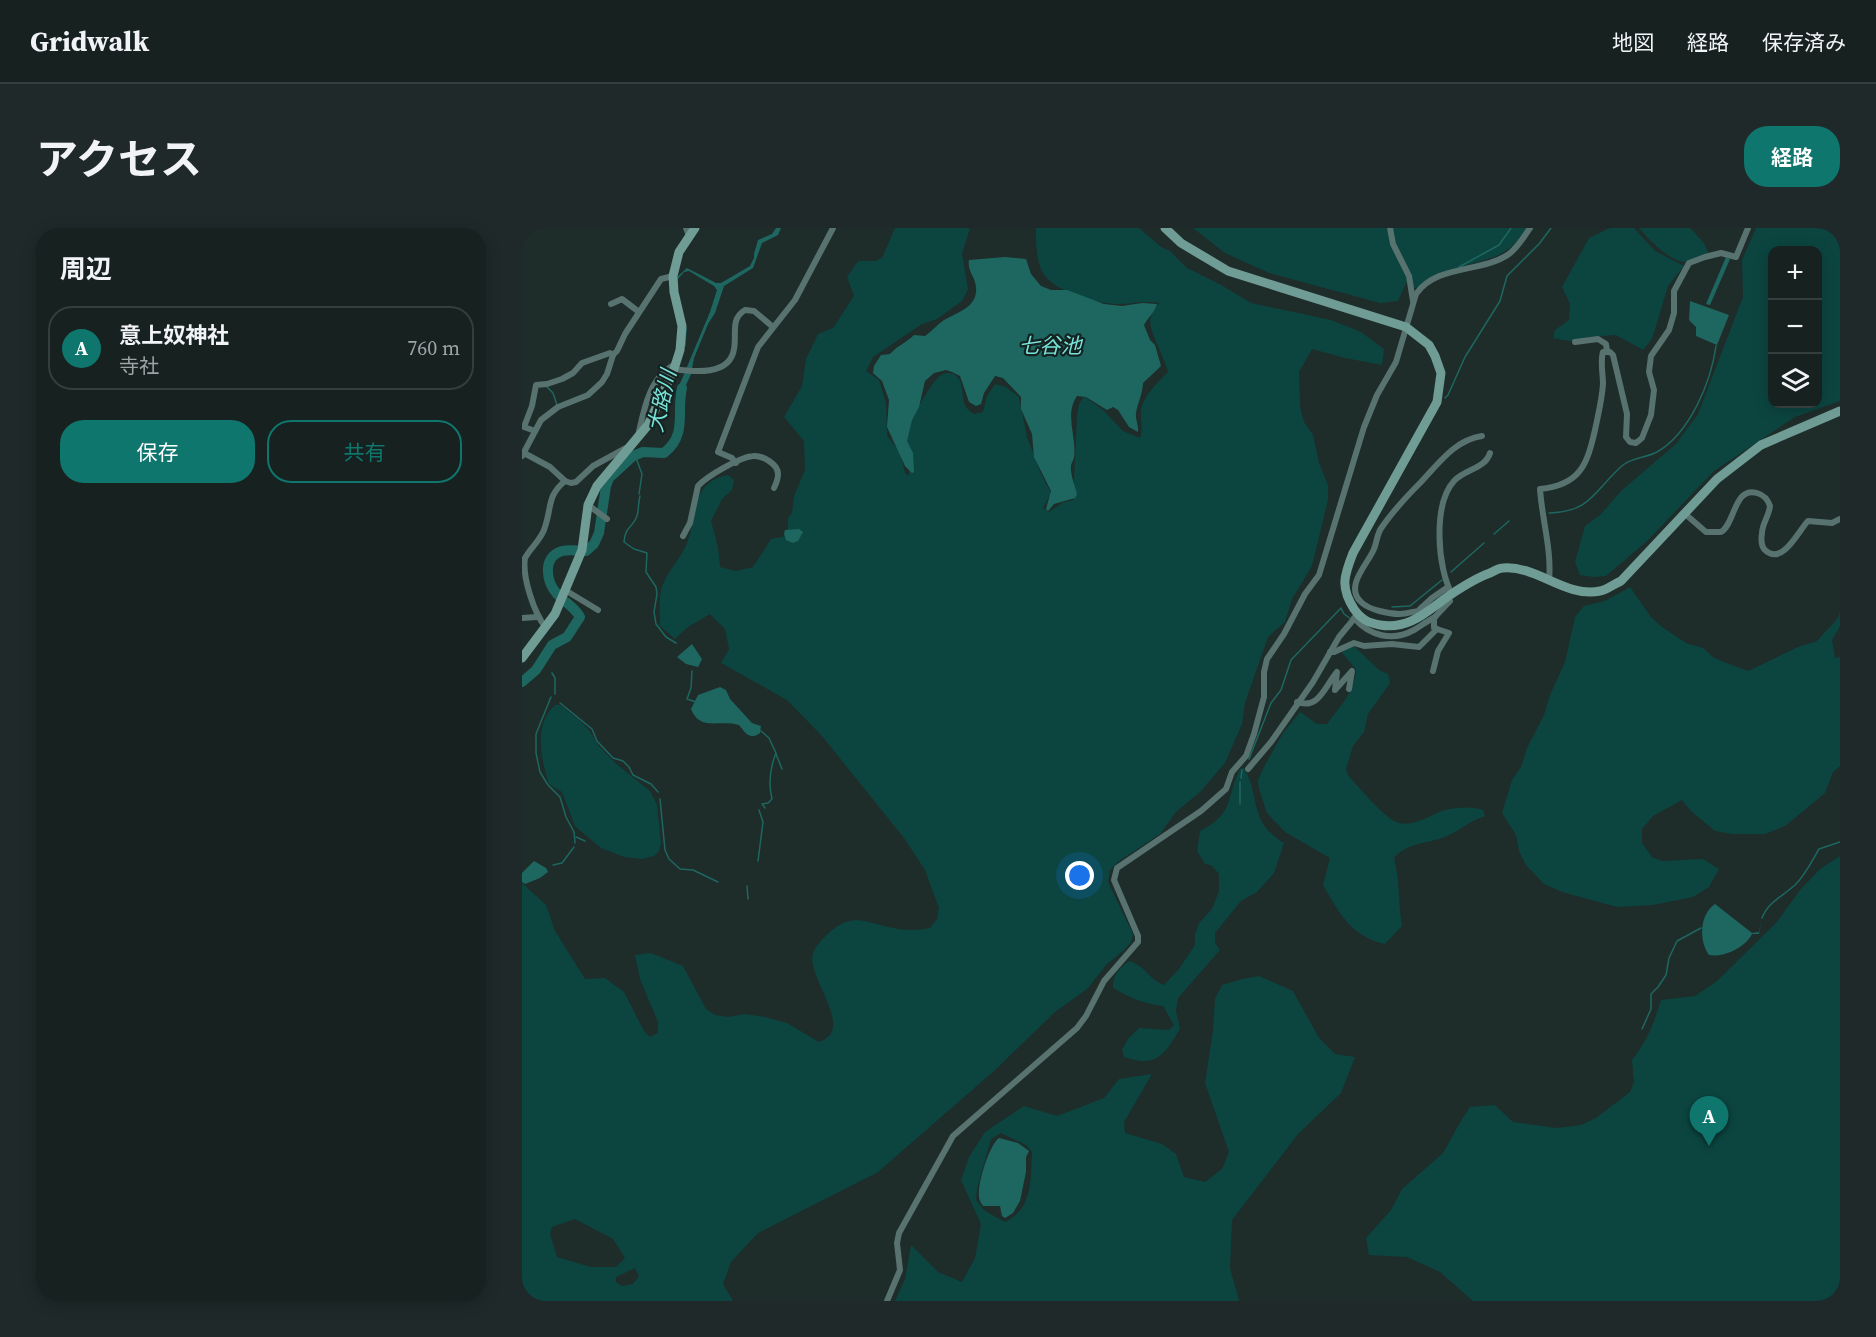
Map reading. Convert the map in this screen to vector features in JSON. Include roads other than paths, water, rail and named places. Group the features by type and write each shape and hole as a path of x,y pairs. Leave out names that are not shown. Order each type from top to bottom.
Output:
{"street":[{"path":"522,658 555,614 581,552 588,505 602,478 648,425 675,367 680,350 682,326 674,292 673,276 687,232 695,228"},
{"path":"736,463 732,458 719,453 719,449 758,346 800,292 833,228"},
{"path":"1165,228 1181,243 1228,271 1406,327 1430,345 1441,373 1437,402 1353,553 1345,575 1344,588 1356,616 1365,621 1390,627 1404,625 1428,613 1450,594 1502,568 1529,572 1574,591 1602,591 1620,581 1717,479 1761,445 1840,411"},
{"path":"1390,228 1393,244 1408,276 1413,303"},
{"path":"888,1301 900,1270 897,1243 899,1233 953,1136 1077,1028 1086,1016 1104,981 1138,942 1138,936 1114,880 1117,868 1201,811 1224,792 1232,772 1246,756 1264,698 1265,664 1321,571 1364,428 1377,395 1396,362 1413,303 1419,291 1435,277 1509,254 1530,228"},
{"path":"1575,342 1598,339 1606,344 1607,351 1613,355 1627,414 1626,437 1630,442 1636,443 1642,438 1651,415 1654,390 1649,372 1651,356 1669,330 1674,313 1674,291 1689,263 1721,253 1736,257 1748,228"},
{"path":"635,442 592,466 576,482 565,481 550,467 523,454 541,420 558,407 588,395 595,389 607,374 613,355 625,334 661,279 673,276"},
{"path":"611,304 622,299 639,312"},
{"path":"675,367 694,371 712,369 726,364 734,352 736,320 745,310 754,311 774,327"},
{"path":"1549,581 1550,559 1540,489 1560,485 1579,472 1586,464 1601,401 1602,355 1607,351"},
{"path":"535,431 524,427 532,406 536,385 547,384 573,374 582,363 592,358 610,353 613,355"},
{"path":"1428,613 1401,614 1365,605 1360,602 1356,594 1356,581 1374,549 1380,529 1408,495 1448,453 1472,437 1482,436"},
{"path":"1450,594 1442,555 1441,509 1454,481 1486,462 1490,453"},
{"path":"683,536 690,522 698,486 722,469 752,456 763,458 777,470 774,488"},
{"path":"546,628 532,608 522,571 525,559 543,533 554,491 565,481"},
{"path":"1684,513 1706,532 1721,532 1728,526 1741,498 1748,493 1759,494 1765,498 1770,507 1762,530 1763,546 1766,551 1774,554 1787,549 1808,521 1832,523 1840,519"},
{"path":"588,505 607,519"},
{"path":"563,595 598,610"},
{"path":"1428,613 1437,629 1449,633 1438,651 1433,671"},
{"path":"1248,769 1271,742 1356,616"},
{"path":"522,618 537,617"},
{"path":"1330,652 1354,643 1364,646 1392,644 1419,647 1437,629"},
{"path":"1297,702 1307,705 1315,702 1337,672 1335,690 1352,671 1349,688"}],"water":[{"path":"776,228 781,228 778,235 762,243 753,268 724,286 715,313 694,358 682,400 678,402 679,386 717,290 689,271 684,272 678,279 677,277 687,268 716,283 721,283 750,266 758,240 772,234"},
{"name":"七谷池","path":"1005,257 1026,259 1031,274 1041,286 1051,290 1067,290 1104,304 1122,306 1142,303 1157,304 1144,325 1150,340 1155,345 1161,366 1143,383 1136,413 1138,432 1129,427 1118,410 1113,407 1107,410 1086,397 1077,396 1071,411 1074,458 1071,469 1077,494 1075,498 1054,504 1048,511 1046,509 1051,491 1034,457 1032,434 1021,409 1021,397 1003,378 995,376 984,393 981,404 976,406 969,402 960,376 952,372 946,370 934,373 925,381 907,441 913,453 914,472 912,473 905,466 887,427 889,400 882,381 873,373 874,366 881,355 890,354 914,335 925,336 944,320 970,304 976,294 976,287 969,260"},
{"path":"1726,257 1730,259 1710,305 1706,304"},
{"path":"1690,301 1729,315 1717,345 1696,336 1696,327 1689,320"},
{"path":"799,529 803,532 798,541 793,543 786,540 785,530"},
{"path":"692,644 702,659 698,667 686,664 677,657"},
{"path":"720,687 726,690 730,699 752,723 761,726 760,733 750,736 739,725 705,723 695,716 691,709 698,695"},
{"path":"534,861 546,868 548,872 525,884 522,882 522,873"},
{"path":"1715,904 1752,933 1759,932 1762,917 1759,934 1752,934 1745,943 1734,950 1721,955 1709,955 1703,943 1702,928 1706,915"},
{"path":"999,1138 1018,1143 1029,1151 1026,1157 1026,1172 1020,1201 1013,1213 1005,1218 1002,1216 1000,1206 983,1206 979,1197 980,1184 991,1148"}],"waterway":[{"path":"1459,267 1499,245 1511,228"},
{"path":"1445,398 1465,357 1500,301 1507,276 1539,244 1551,228"},
{"path":"685,346 686,328"},
{"path":"1549,513 1563,512 1584,504 1623,465 1631,460 1657,452 1669,443 1689,420 1697,405 1709,375 1716,346"},
{"path":"547,387 553,393 557,405"},
{"name":"大路川","path":"522,682 536,670 552,645 567,637 580,617 550,583 548,570 551,558 562,551 586,551 594,544 599,533 609,478 633,456 643,452 664,453 671,446 679,430 682,388"},
{"path":"653,425 657,417"},
{"path":"636,458 642,474 639,494"},
{"path":"640,496 637,516 627,530 624,542 634,549 647,553 646,572 656,587 657,594 654,612 656,624 666,637 676,643"},
{"path":"1494,534 1509,521"},
{"path":"1451,572 1484,543"},
{"path":"1392,607 1410,606 1442,580"},
{"path":"1249,759 1271,703 1281,690 1291,660 1341,608 1344,614 1351,619"},
{"path":"692,671 691,688 687,699 696,702"},
{"path":"552,673 555,678 555,694"},
{"path":"551,697 536,734 536,753 540,772 548,785 560,797 566,817 574,832 575,843"},
{"path":"560,703 592,729 597,741 613,758 623,761 633,775 651,784 658,792"},
{"path":"761,731 769,738 776,753 770,776 772,799 762,804 765,808"},
{"path":"776,754 782,769"},
{"path":"1241,778 1242,770"},
{"path":"1240,782 1240,804"},
{"path":"660,799 665,850 669,859 680,869 693,870 718,882"},
{"path":"758,861 763,822 759,810"},
{"path":"576,837 585,841"},
{"path":"1762,918 1772,903 1799,881 1819,849 1840,842"},
{"path":"553,865 562,863 574,847"},
{"path":"747,886 748,899"},
{"path":"1642,1029 1651,1009 1651,994 1666,975 1669,958 1677,941 1701,928"}],"place":[{"name":"意上奴神社","path":"1709,1146"}]}
